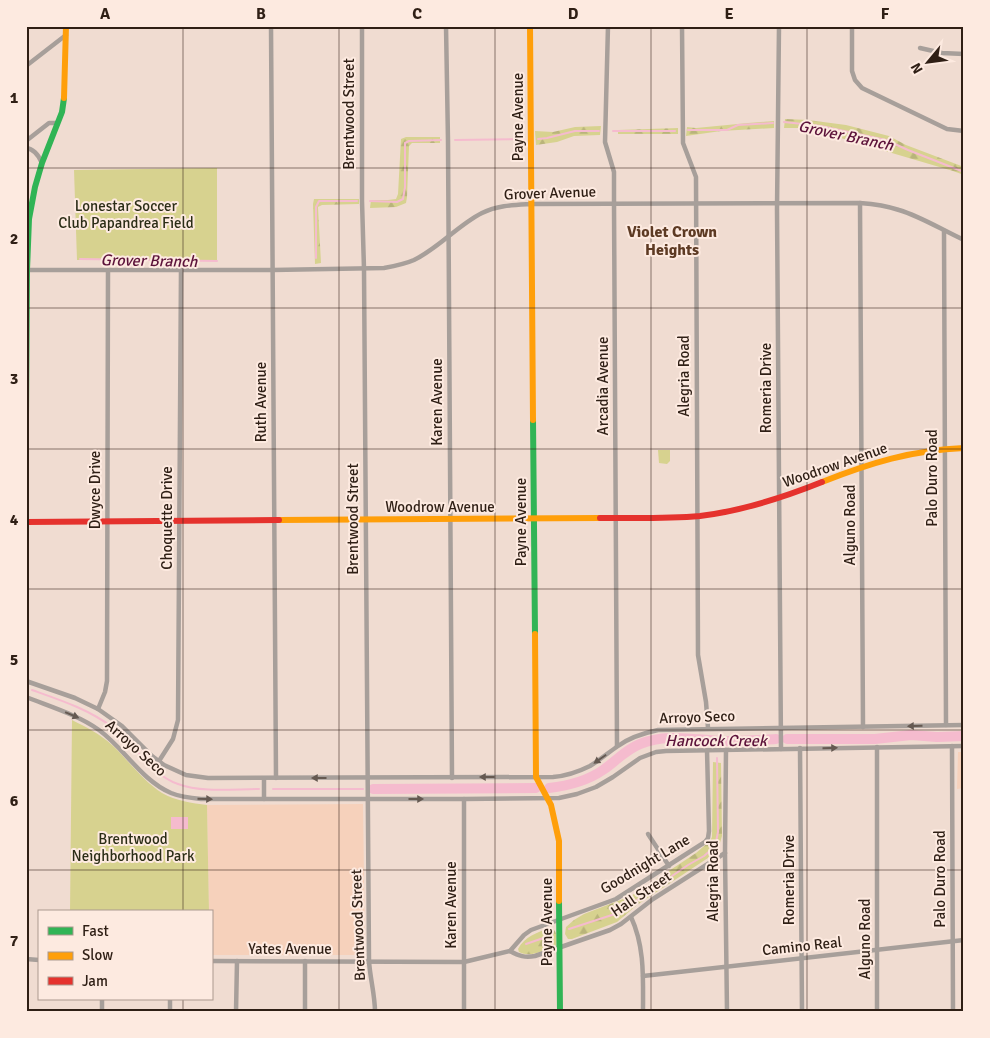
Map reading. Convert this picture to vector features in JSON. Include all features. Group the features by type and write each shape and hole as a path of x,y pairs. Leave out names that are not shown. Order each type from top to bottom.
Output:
{"street":[{"path":"26,415 29,219 42,162 62,112 66,26"},
{"name":"Ruth Avenue","path":"271,26 276,778"},
{"name":"Brentwood Street","path":"362,26 369,961 375,1012"},
{"name":"Karen Avenue","path":"446,26 452,778"},
{"name":"Payne Avenue","path":"530,26 536,777 552,805 559,841 560,1012"},
{"name":"Arcadia Avenue","path":"608,26 605,142 614,172 617,746"},
{"name":"Alegria Road","path":"682,26 683,143 696,177 698,655 706,702 708,728"},
{"name":"Romeria Drive","path":"779,26 777,203 781,749"},
{"path":"852,26 853,76 858,85 868,92 947,129 964,131"},
{"path":"26,66 66,35"},
{"path":"920,48 942,54 964,54"},
{"path":"26,141 45,126 57,123"},
{"path":"26,148 33,150 42,162"},
{"name":"Grover Avenue","path":"27,270 384,268 415,260 468,221 483,213 510,205 532,204 860,203 900,210 964,240"},
{"name":"Alguno Road","path":"860,203 863,727"},
{"name":"Palo Duro Road","path":"944,231 946,725"},
{"name":"Choquette Drive","path":"159,761 173,739 178,720 181,269"},
{"name":"Dwyce Drive","path":"98,709 107,681 108,270"},
{"name":"Woodrow Avenue","path":"26,522 670,518 698,516 738,510 779,498 862,467 900,456 964,448"},
{"name":"Arroyo Seco","path":"26,681 75,698 98,709 122,726 159,761 178,772 199,778 553,778 580,771 595,763 617,746 639,735 658,730 964,725"},
{"name":"Arroyo Seco","path":"26,697 76,717 99,730 147,778 158,786 186,798 201,799 547,798 568,796 592,789 648,754 666,750 964,746"},
{"name":"Palo Duro Road","path":"952,746 953,1012"},
{"name":"Alguno Road","path":"877,747 877,1012"},
{"name":"Romeria Drive","path":"800,748 802,1012"},
{"name":"Goodnight Lane","path":"510,951 531,930 616,899 705,842 708,838 707,750"},
{"name":"Alegria Road","path":"726,750 727,1012"},
{"path":"264,779 264,799"},
{"name":"Karen Avenue","path":"464,799 464,1012"},
{"path":"648,834 669,866"},
{"name":"Hall Street","path":"510,951 519,956 535,956 610,930 631,917 653,899 725,854"},
{"path":"631,917 637,929 642,952 643,1012"},
{"name":"Camino Real","path":"643,976 964,940"},
{"path":"369,961 464,962 510,951"},
{"name":"Yates Avenue","path":"212,961 369,961"},
{"path":"236,961 236,1012"},
{"path":"305,961 305,1012"}],"shaded area":[{"path":"958,752 964,752 964,788 957,789"},
{"path":"363,804 365,955 212,955 212,910 209,910 207,805"},
{"path":"171,817 188,817 188,829 171,829"}],"green space":[{"path":"785,119 846,125 889,136 906,145 964,167 964,175 807,128 784,128"},
{"path":"774,121 774,128 721,131 686,136 687,127 696,128"},
{"path":"601,126 600,135 574,136 557,142 536,145 535,131 553,132 575,127"},
{"path":"678,128 678,134 618,134 618,130"},
{"path":"406,137 440,137 440,143 412,143 409,146 406,203 396,207 370,208 371,200 396,199 398,194 401,139"},
{"name":"Lonestar Soccer Club Papandrea Field","path":"217,168 217,260 77,260 74,170"},
{"path":"314,199 359,199 359,204 322,205 318,207 321,263 315,264 313,204"},
{"path":"658,450 670,450 670,461 667,464 659,463"},
{"name":"Brentwood Neighborhood Park","path":"72,720 107,741 162,793 178,800 207,805 209,910 70,910"},
{"path":"713,762 721,763 722,836 714,854 637,905 617,922 568,939 565,934 566,927 574,920 584,914 631,896 696,853 710,841 712,837"},
{"path":"552,928 555,932 556,946 533,954 519,952 518,949 528,938"}],"waterway":[{"name":"Grover Branch","path":"784,122 821,126 886,140 964,172"},
{"name":"Grover Branch","path":"688,130 727,130 738,125 773,123"},
{"name":"Grover Branch","path":"538,139 575,131 599,131"},
{"name":"Grover Branch","path":"613,131 675,131"},
{"name":"Grover Branch","path":"455,140 524,139"},
{"name":"Grover Branch","path":"370,201 397,202 403,199 405,187 405,143 409,141 441,140"},
{"name":"Grover Branch","path":"316,258 316,207 319,201 357,201"},
{"name":"Grover Branch","path":"80,259 217,261"},
{"name":"Hancock Creek","path":"32,690 74,706 103,721 120,734 159,773 178,784 207,790 259,789"},
{"name":"Hancock Creek","path":"787,739 875,739 911,735 937,737 964,736"},
{"name":"Hancock Creek","path":"549,788 584,780 603,770 630,749 650,741 670,738 723,741 776,739"},
{"path":"569,929 615,914 712,849 718,832 717,758"},
{"name":"Hancock Creek","path":"373,789 536,788"},
{"name":"Hancock Creek","path":"273,789 363,789"},
{"path":"526,944 552,935"}],"traffic: fast":[{"path":"26,415 29,219 35,187 42,163 62,112 64,98"},
{"path":"533,420 535,634"},
{"path":"559,901 560,1012"}],"traffic: slow":[{"path":"64,98 66,26"},
{"path":"530,26 533,420"},
{"path":"822,482 891,459 927,451 964,448"},
{"path":"279,520 600,518"},
{"path":"535,634 536,777 551,805 559,841 559,901"}],"traffic: jam":[{"path":"600,518 675,518 716,514 762,503 822,482"},
{"path":"26,522 279,520"}],"district":[{"name":"Violet Crown Heights","path":"672,240"}]}
